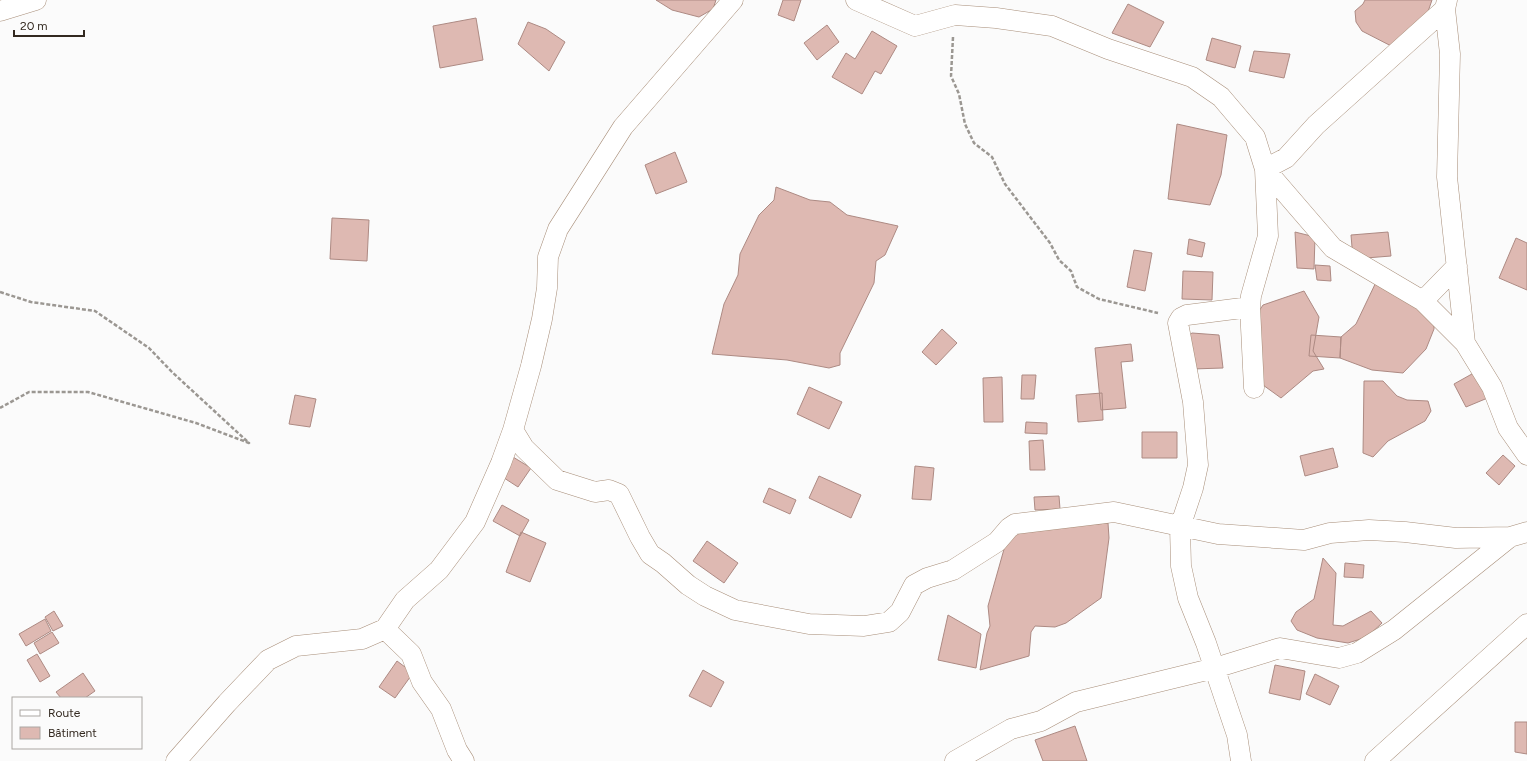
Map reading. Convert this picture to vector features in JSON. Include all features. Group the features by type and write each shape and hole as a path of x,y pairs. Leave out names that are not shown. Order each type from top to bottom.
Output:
{"street":[{"path":"0,11 36,0"},
{"path":"176,761 227,703 268,660 296,646 362,639 385,629 405,600 440,570 474,522 501,463 513,430 531,366 542,319 547,288 548,257 558,229 623,127 733,0"},
{"path":"856,0 915,26 959,7 996,18 1052,26 1108,49 1192,77 1221,97 1255,137 1265,169 1268,236 1251,296 1250,307 1254,388"},
{"path":"1265,169 1286,158 1316,125 1446,4"},
{"path":"1446,4 1450,54 1447,176 1465,343"},
{"path":"1265,169 1333,248 1423,301 1465,343 1492,387 1508,428 1527,455"},
{"path":"1423,301 1457,266"},
{"path":"1241,761 1237,735 1215,668 1188,598 1181,566 1180,527 1193,488 1198,465 1193,402 1178,323 1181,318 1195,314 1250,307"},
{"path":"513,430 524,448 557,480 595,492 609,490 619,494 650,554 663,563 688,585 705,596 735,610 809,624 864,626 889,622 900,612 914,585 927,578 953,570 997,542 1009,528 1015,524 1114,512 1218,534 1304,540 1330,533 1369,530 1405,532 1456,538 1518,535"},
{"path":"955,761 1012,729 1042,721 1076,702 1215,668 1280,648 1339,658 1357,653 1394,630 1518,535"},
{"path":"1375,761 1527,624"},
{"path":"385,629 411,654 422,682 441,709 457,750 464,761"}],"path":[{"path":"959,7 951,76 959,94 965,124 974,143 992,157 1005,184 1050,243 1059,260 1071,271 1077,286 1099,298 1181,318"},
{"path":"0,292 31,302 95,311 149,348 172,372 249,443 196,423 88,392 29,392 0,408"}],"building":[{"path":"656,0 716,0 713,9 699,17 672,10"},
{"path":"783,0 801,0 794,21 778,15"},
{"path":"1365,0 1432,0 1422,29 1399,50 1362,31 1356,22 1355,11 1363,4"},
{"path":"1128,4 1164,22 1150,47 1112,33"},
{"path":"476,18 483,60 440,68 433,26"},
{"path":"528,22 546,29 565,42 549,71 518,44"},
{"path":"827,25 839,42 817,60 804,43"},
{"path":"872,31 897,46 881,74 875,71 862,94 832,77 846,53 855,59"},
{"path":"1212,38 1241,46 1235,68 1206,60"},
{"path":"1254,51 1290,54 1284,78 1249,71"},
{"path":"1177,124 1227,135 1221,175 1210,205 1168,199"},
{"path":"675,152 687,182 656,194 645,165"},
{"path":"776,187 810,200 830,202 847,215 898,226 885,255 876,261 874,283 840,353 840,365 829,368 787,360 712,354 724,304 738,275 740,254 759,215 774,200"},
{"path":"332,218 369,220 367,261 330,259"},
{"path":"1295,232 1315,237 1314,269 1297,268"},
{"path":"1388,232 1391,256 1353,259 1351,235"},
{"path":"1516,238 1527,243 1527,290 1499,278"},
{"path":"1189,239 1205,243 1202,257 1187,254"},
{"path":"1134,250 1152,253 1145,291 1127,287"},
{"path":"1315,265 1330,266 1331,281 1317,280"},
{"path":"1183,271 1213,272 1212,300 1182,299"},
{"path":"1378,278 1434,318 1434,329 1426,349 1403,373 1372,370 1340,358 1341,337 1356,324"},
{"path":"1304,291 1319,317 1313,351 1324,369 1313,371 1281,398 1263,385 1257,314 1263,305"},
{"path":"942,329 957,343 936,365 922,352"},
{"path":"1192,333 1219,335 1223,368 1192,369 1185,338"},
{"path":"1311,335 1341,337 1340,358 1309,356"},
{"path":"1131,344 1133,361 1121,362 1126,408 1101,410 1095,348"},
{"path":"1479,370 1490,397 1466,407 1454,384"},
{"path":"1022,375 1036,375 1034,399 1021,399"},
{"path":"1002,377 1003,422 984,422 983,378"},
{"path":"1364,381 1383,381 1397,396 1407,400 1428,401 1431,411 1425,421 1388,441 1373,457 1363,453"},
{"path":"809,387 842,402 829,429 797,414"},
{"path":"1102,393 1103,420 1078,422 1076,395"},
{"path":"295,395 316,399 310,427 289,424"},
{"path":"1026,422 1047,423 1047,434 1025,433"},
{"path":"1142,432 1177,432 1177,458 1142,458"},
{"path":"1043,440 1045,470 1030,470 1029,441"},
{"path":"1333,448 1338,467 1305,476 1300,456"},
{"path":"1503,455 1515,466 1499,485 1486,473"},
{"path":"513,457 531,468 518,487 501,476"},
{"path":"915,466 934,468 931,500 912,499"},
{"path":"819,476 861,495 851,518 809,498"},
{"path":"769,488 796,500 790,514 763,502"},
{"path":"1059,496 1060,509 1035,510 1034,497"},
{"path":"502,505 529,520 520,536 493,521"},
{"path":"1078,520 1097,524 1108,523 1109,538 1101,598 1066,623 1055,627 1035,626 1031,632 1029,656 980,670 987,633 990,626 988,606 1008,535"},
{"path":"521,532 546,543 530,582 506,572"},
{"path":"707,541 738,563 724,583 693,561"},
{"path":"1323,558 1336,573 1333,625 1343,626 1371,611 1382,623 1367,637 1348,643 1317,638 1297,630 1291,621 1296,612 1314,599"},
{"path":"1345,563 1364,565 1363,578 1344,577"},
{"path":"54,611 63,626 53,631 45,617"},
{"path":"948,615 981,634 976,668 938,660"},
{"path":"45,619 51,631 26,646 19,634"},
{"path":"52,632 59,643 40,654 34,643"},
{"path":"37,654 50,676 40,682 27,660"},
{"path":"397,661 413,673 395,698 379,687"},
{"path":"1275,665 1305,671 1300,700 1269,693"},
{"path":"703,670 724,682 711,707 689,696"},
{"path":"83,673 95,691 86,697 60,697 56,692"},
{"path":"1315,674 1339,686 1330,705 1306,694"},
{"path":"1515,722 1527,722 1527,754 1515,752"},
{"path":"1075,726 1087,761 1043,761 1035,740"}]}
